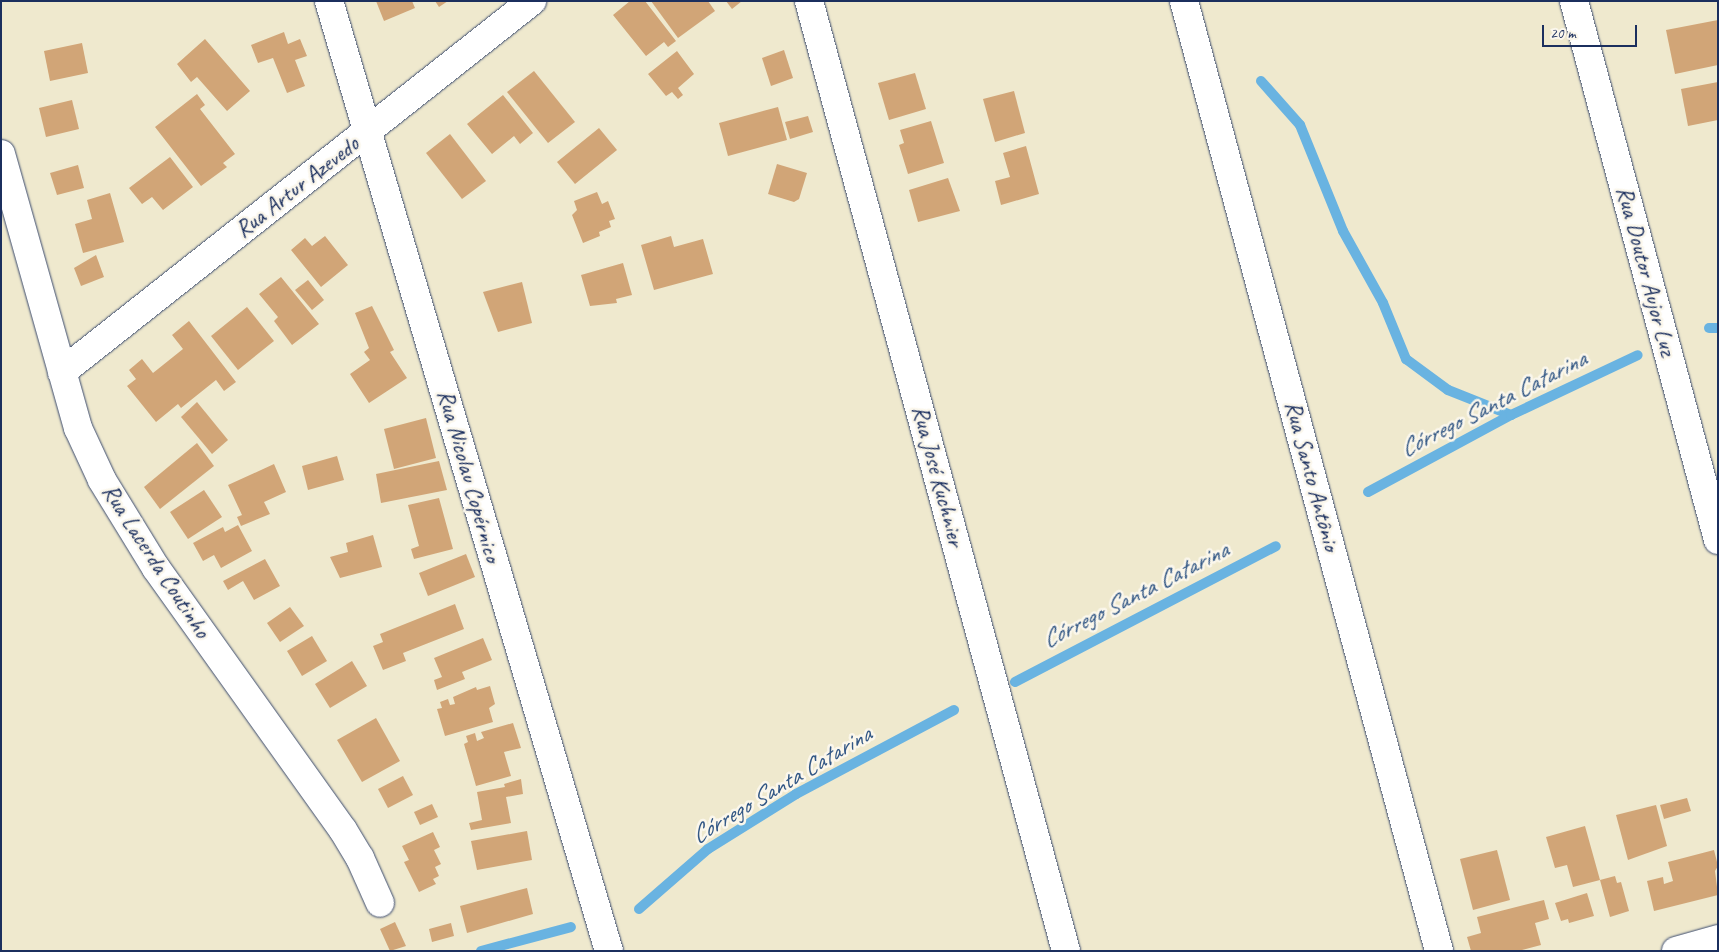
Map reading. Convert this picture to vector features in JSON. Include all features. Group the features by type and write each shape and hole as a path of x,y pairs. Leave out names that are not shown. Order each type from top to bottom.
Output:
{"street":[{"name":"Rua Nicolau Copérnico","path":"330,1 609,951"},
{"name":"Rua Artur Azevedo","path":"62,372 532,1"},
{"name":"Rua José Kuchnier","path":"810,1 1066,951"},
{"name":"Rua Santo Antônio","path":"1184,1 1439,951"},
{"name":"Rua Doutor Aujor Luz","path":"1574,1 1718,540"},
{"name":"Rua Lacerda Coutinho","path":"1,154 78,428 127,526 343,830 360,858 380,903"},
{"path":"1676,951 1718,939"}],"building":[{"path":"376,1 412,1 415,8 384,21"},
{"path":"435,1 448,1 439,7"},
{"path":"630,1 645,1 676,41 668,47 664,42 646,56 613,15"},
{"path":"651,1 708,1 715,11 678,38"},
{"path":"726,1 742,1 732,9"},
{"path":"1718,20 1718,65 1675,74 1666,30"},
{"path":"284,32 288,44 300,39 307,56 295,60 305,86 287,93 273,58 258,63 251,45"},
{"path":"205,39 250,91 227,111 197,77 191,82 177,64"},
{"path":"82,43 88,73 50,81 44,51"},
{"path":"784,50 793,78 771,86 762,58"},
{"path":"677,51 694,74 678,88 683,95 678,99 672,92 666,96 648,74"},
{"path":"534,71 575,122 548,143 507,92"},
{"path":"915,73 926,109 889,120 878,83"},
{"path":"1718,82 1718,120 1688,126 1681,89"},
{"path":"1014,91 1025,133 995,142 983,99"},
{"path":"197,94 205,105 200,109 235,154 223,163 227,167 201,186 155,127"},
{"path":"503,95 533,133 520,144 514,136 492,154 467,124"},
{"path":"72,100 79,129 46,137 39,108"},
{"path":"778,107 787,140 728,156 719,123"},
{"path":"808,116 813,132 790,139 785,122"},
{"path":"931,121 944,163 908,174 899,145 904,143 900,130"},
{"path":"599,128 617,150 575,184 557,162"},
{"path":"450,134 486,181 462,199 426,153"},
{"path":"1026,146 1039,194 1001,205 995,181 1010,177 1003,153"},
{"path":"170,157 193,187 163,210 152,197 142,204 129,188"},
{"path":"777,164 807,173 799,199 794,202 768,194"},
{"path":"78,165 84,188 57,195 50,173"},
{"path":"948,178 960,211 918,222 909,190"},
{"path":"597,192 602,204 608,201 615,219 609,221 611,227 599,232 600,236 583,243 572,215 577,210 574,201"},
{"path":"110,193 124,242 83,253 75,224 92,219 87,200"},
{"path":"325,236 348,265 321,287 291,250 305,238 312,246"},
{"path":"671,236 674,247 703,239 713,274 654,290 641,245"},
{"path":"96,255 104,277 81,286 74,268"},
{"path":"623,263 632,295 616,299 617,303 590,306 581,275"},
{"path":"281,277 319,324 292,345 274,321 278,317 259,294"},
{"path":"308,280 324,300 312,310 295,290"},
{"path":"522,282 532,323 498,332 483,292"},
{"path":"372,306 394,350 390,352 407,378 369,403 350,374 370,360 364,352 369,348 355,313"},
{"path":"247,307 274,341 238,370 211,336"},
{"path":"189,321 236,382 224,391 216,380 181,408 178,404 156,422 127,386 136,379 129,370 142,359 153,373 183,349 172,335"},
{"path":"197,402 228,440 212,454 181,417"},
{"path":"426,418 436,458 394,469 384,429"},
{"path":"197,443 214,466 160,509 144,487"},
{"path":"337,456 344,480 308,490 302,466"},
{"path":"439,461 447,490 381,503 376,474"},
{"path":"274,464 286,492 264,502 270,514 241,526 237,517 242,515 228,485"},
{"path":"204,490 222,517 188,539 170,512"},
{"path":"439,498 453,549 414,559 411,549 419,546 408,505"},
{"path":"238,525 252,551 221,568 214,555 203,561 193,543 223,527 225,532"},
{"path":"373,535 382,567 340,578 330,557 348,552 346,543"},
{"path":"466,554 475,577 428,596 419,573"},
{"path":"265,559 280,586 254,600 243,581 228,590 223,581"},
{"path":"455,604 464,629 403,653 406,661 383,670 373,646 383,642 380,634"},
{"path":"290,607 304,626 280,642 267,623"},
{"path":"312,636 327,661 302,676 287,651"},
{"path":"483,638 492,660 462,672 465,679 437,690 434,680 442,677 434,658"},
{"path":"352,661 367,686 330,708 315,684"},
{"path":"490,686 495,704 489,708 493,722 445,736 437,709 442,708 440,702 448,699 450,705 455,704 453,697 476,687 477,690"},
{"path":"376,718 400,761 362,782 337,740"},
{"path":"513,723 521,748 504,752 511,776 476,786 464,744 468,742 466,736 475,733 477,741 484,738 481,732"},
{"path":"403,776 413,795 388,808 378,789"},
{"path":"521,779 523,794 506,797 511,823 471,830 469,823 482,820 477,792 505,787 504,784"},
{"path":"1687,798 1691,811 1664,819 1660,805"},
{"path":"432,804 438,817 420,825 414,812"},
{"path":"1656,805 1667,846 1628,860 1616,815"},
{"path":"1585,826 1600,880 1573,887 1567,865 1555,868 1546,837"},
{"path":"527,831 532,860 477,870 471,841"},
{"path":"433,832 440,847 434,850 441,864 435,867 439,876 433,879 436,884 419,892 404,862 409,860 402,846"},
{"path":"1497,850 1510,900 1473,910 1460,859"},
{"path":"1714,850 1718,866 1715,871 1718,895 1654,911 1647,881 1663,877 1664,884 1673,881 1668,862"},
{"path":"1615,876 1617,883 1621,882 1629,911 1610,917 1600,880"},
{"path":"527,888 533,914 467,933 460,906"},
{"path":"1587,893 1594,916 1569,923 1568,919 1561,921 1555,903"},
{"path":"1544,900 1549,919 1535,923 1541,945 1518,951 1471,951 1467,937 1481,933 1477,917"},
{"path":"395,922 406,946 390,951 380,929"},
{"path":"451,923 454,936 432,942 429,929"}],"waterway":[{"path":"1261,81 1300,125 1343,231 1383,303 1406,359 1448,390 1511,415"},
{"name":"Córrego Santa Catarina","path":"1709,328 1718,328"},
{"name":"Córrego Santa Catarina","path":"1368,492 1511,415 1638,355"},
{"name":"Córrego Santa Catarina","path":"1015,682 1276,546"},
{"name":"Córrego Santa Catarina","path":"639,909 708,849 796,794 954,710"},
{"name":"Córrego Santa Catarina","path":"481,951 571,927"}]}
